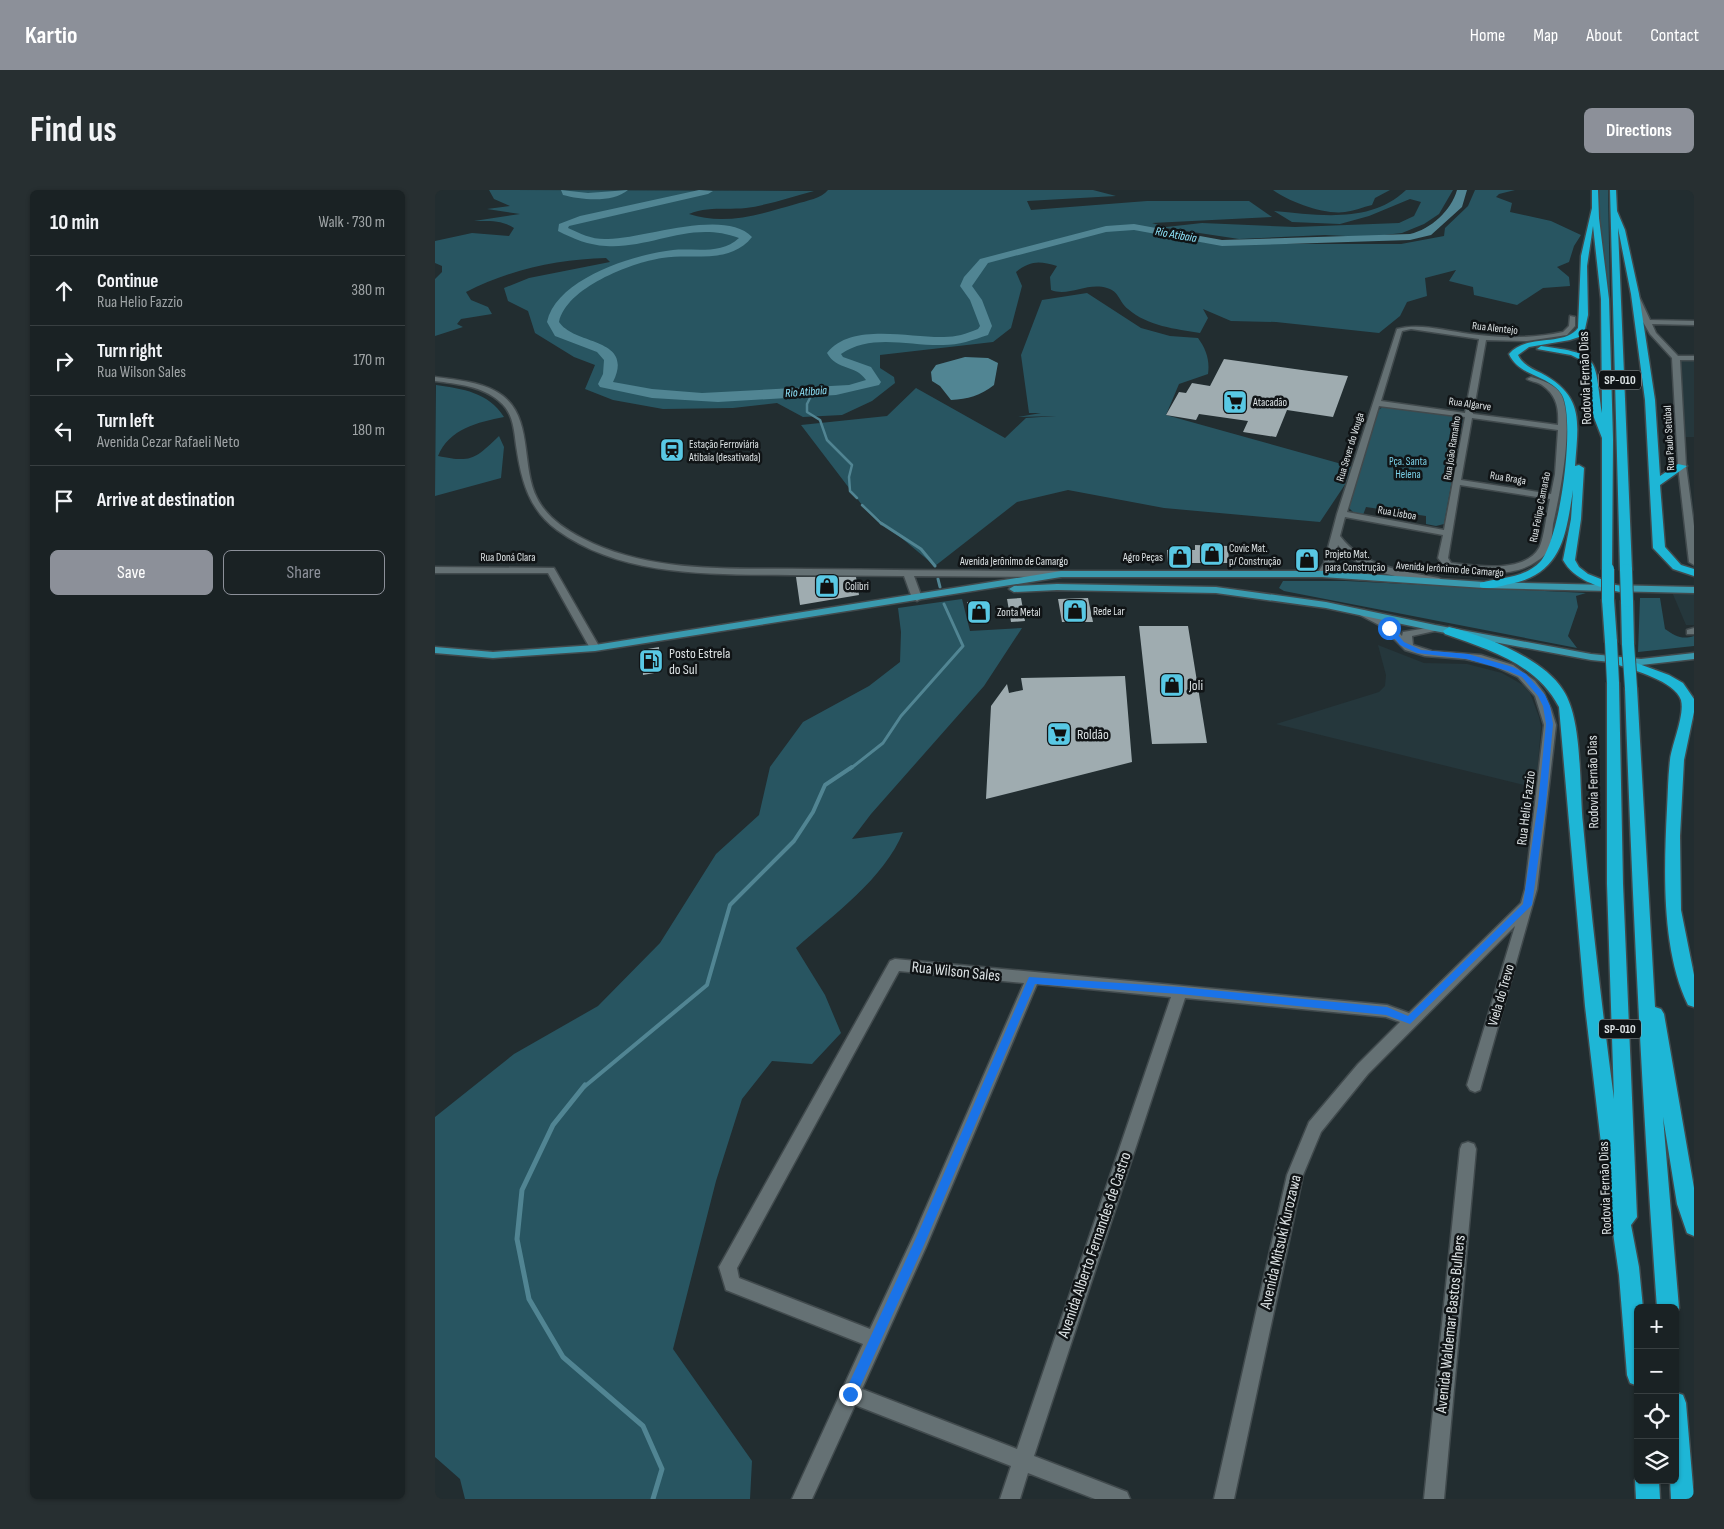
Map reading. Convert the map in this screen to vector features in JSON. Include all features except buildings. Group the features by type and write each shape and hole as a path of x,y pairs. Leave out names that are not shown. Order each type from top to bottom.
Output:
{"highway":[{"name":"Rodovia Fernão Dias","path":"1595,190 1594,209 1605,297 1608,569 1613,683 1615,884 1630,1277 1636,1349"},
{"name":"SP-010","path":"1613,190 1615,211 1615,298 1638,878 1650,1096 1667,1304"},
{"path":"1484,585 1513,581 1532,574 1549,558 1557,543 1564,517 1570,456 1572,424 1570,402 1565,393 1556,384 1521,366 1514,360 1513,354 1528,345 1567,339 1582,329 1584,275 1589,225 1594,209"},
{"path":"1615,211 1622,230 1635,294 1650,400 1659,548 1677,567 1694,573"},
{"path":"1608,440 1598,415 1591,366 1588,362 1573,353 1555,349 1535,349 1525,354 1526,362 1532,367 1563,384 1573,392 1579,410 1581,438 1576,519 1569,560 1574,569 1584,576 1620,589"},
{"path":"1655,484 1682,466"},
{"path":"1442,630 1539,670 1560,692 1566,707 1573,806 1602,1087 1616,1198 1630,1277"},
{"path":"1621,660 1678,686 1687,699 1688,709 1677,760 1673,836 1673,910 1685,973 1694,1000"},
{"path":"1638,878 1659,1044 1687,1204 1694,1226"},
{"path":"1678,1439 1683,1499"},
{"path":"1647,1484 1648,1499"}],"main road":[{"name":"Avenida Jerônimo de Camargo","path":"1061,574 1319,574 1484,585 1694,590"},
{"path":"435,650 493,655 595,648 1061,574"},
{"path":"1319,574 1282,578 1271,586 1326,605"},
{"path":"1103,588 1106,583 1127,577 1180,575"},
{"path":"966,590 1103,588 1216,590 1326,605 1442,630 1621,660 1659,661 1694,656"}],"street":[{"path":"1635,294 1653,334 1676,358 1694,358"},
{"name":"Rua Alentejo","path":"1403,328 1520,340 1552,338 1570,331 1572,317"},
{"path":"1647,322 1694,323"},
{"name":"Rua Sever do Vouga","path":"1319,574 1329,563 1341,514 1399,330 1403,328"},
{"name":"Rua João Ramalho","path":"1444,562 1483,337"},
{"name":"Rua Paulo Setúbal","path":"1676,358 1684,437 1682,466 1690,511 1694,562"},
{"name":"Rua Felipe Camarão","path":"1444,562 1462,568 1485,570 1519,566 1534,559 1544,549 1559,474 1563,413 1558,395 1544,383 1531,379"},
{"name":"Avenida Jerônimo de Camargo","path":"435,380 483,388 509,405 515,418 531,497 545,515 578,540 601,550 633,560 716,570 908,574 1061,574"},
{"name":"Rua Algarve","path":"1376,403 1561,428"},
{"name":"Rua Braga","path":"1458,482 1555,497"},
{"name":"Rua Lisboa","path":"1341,514 1448,532"},
{"path":"1335,536 1342,548 1353,557 1406,574 1441,582"},
{"name":"Rua Doná Clara","path":"435,570 551,570 595,648"},
{"path":"908,574 917,598"},
{"path":"1364,613 1389,628 1409,648"},
{"path":"1409,648 1406,642 1407,634 1442,630"},
{"name":"Rua Helio Fazzio","path":"1409,648 1431,654 1468,656 1510,669 1534,684 1547,706 1550,724 1542,804 1527,905"},
{"path":"1410,1020 1527,905"},
{"name":"Viela do Trevo","path":"1475,1085 1527,905"},
{"name":"Rua Wilson Sales","path":"875,1340 732,1284 728,1267 895,966 1032,980 1180,990 1387,1011 1410,1020"},
{"path":"802,1499 875,1340 1032,980"},
{"name":"Avenida Alberto Fernandes de Castro","path":"1010,1499 1180,990"},
{"name":"Avenida Mitsuki Kurozawa","path":"1224,1499 1295,1175 1315,1127 1363,1069 1410,1020"},
{"name":"Avenida Waldemar Bastos Bulhers","path":"1434,1499 1468,1149"},
{"path":"850,1394 1119,1499"}],"shaded area":[{"path":"965,357 988,358 998,363 994,385 974,396 951,400 940,386 932,381 931,372 936,365"},
{"path":"1676,358 1694,358 1694,437 1680,437"},
{"path":"1672,592 1694,593 1694,625 1686,625"},
{"path":"1378,645 1424,663 1467,664 1502,673 1523,685 1530,693 1541,727 1536,788 1276,724 1379,692 1385,686 1386,675"}],"green space":[{"path":"489,190 814,191 754,207 710,209 689,214 716,219 729,219 770,211 813,199 828,190 1093,190 1116,196 1027,201 1031,210 1147,201 1249,201 1272,217 1152,223 1166,227 1202,223 1295,227 1399,223 1414,216 1421,202 1410,199 1369,216 1340,224 1292,222 1274,211 1343,215 1377,208 1392,201 1406,190 1453,190 1439,214 1424,224 1402,233 1367,237 1325,235 1239,239 1166,228 1170,235 1208,243 1401,244 1444,236 1445,228 1468,206 1475,190 1515,190 1499,194 1496,197 1512,203 1510,212 1551,221 1581,235 1574,246 1569,262 1557,267 1569,277 1570,286 1543,288 1517,305 1474,295 1473,287 1449,281 1456,270 1425,278 1427,296 1407,302 1400,316 1379,333 1276,322 1231,321 1203,309 1208,318 1200,333 1172,328 1153,323 1136,315 1125,306 1111,289 1092,287 1065,292 1051,290 1050,277 1057,266 1046,263 1026,265 1016,272 1022,286 1011,328 993,342 880,355 880,368 894,377 895,383 872,401 842,415 803,417 777,403 733,408 663,409 613,400 585,389 595,365 574,357 535,333 528,311 508,301 504,288 529,278 610,262 606,258 552,263 516,272 482,284 466,292 471,300 488,307 492,314 461,319 457,324 463,327 435,336 435,279 442,272 442,266 435,263 435,241 472,233 509,236 514,228 509,225 474,221 520,214 487,209 510,206 494,199"},
{"path":"1273,190 1390,190 1375,198 1372,205 1348,211 1328,212 1307,207"},
{"path":"1599,190 1608,190 1610,300 1608,299 1599,234"},
{"path":"1087,293 1141,328 1170,336 1198,338 1201,342 1208,359 1208,374 1179,384 1166,415 1356,468 1320,522 1164,508 1068,490 1017,502 935,566 862,505 801,425 887,416 916,388 1005,438 1026,418 1056,416 1018,417 1041,413 1029,413 1021,355 1042,300"},
{"path":"436,385 465,390 483,397 498,409 504,417 484,421 465,428 449,439 438,456 466,459 484,450 499,436 504,447 501,478 435,496"},
{"name":"Pça. Santa Helena","path":"1384,406 1459,416 1463,419 1444,524 1436,526 1426,524 1426,516 1366,507 1363,515 1353,512 1348,507 1377,411"},
{"path":"1283,581 1346,581 1586,593 1576,596 1578,607 1568,636 1577,648 1284,591 1279,588"},
{"path":"1640,598 1660,598 1665,629 1679,637 1694,636 1694,646 1638,652"},
{"path":"962,599 970,631 1022,628 984,686 871,814 852,839 903,832 883,865 871,881 796,948 825,995 841,1033 812,1064 772,1061 742,1099 716,1181 673,1349 752,1461 750,1499 465,1499 460,1479 435,1457 435,1117 514,1054 598,1006 660,943 716,854 759,815 770,767 803,722 869,686 900,662 901,632 898,608"}],"waterway":[{"name":"Rio Atibaia","path":"566,190 567,193 574,195 588,196 623,190"},
{"name":"Rio Atibaia","path":"707,190 564,224 562,229 584,240 607,243 630,241 701,228 724,229 746,237 731,249 722,251 674,253 645,258 611,271 580,287 567,297 557,309 553,322 560,333 602,349 611,359 610,374 605,384 636,391 702,398 849,389 874,382 866,370 838,360 834,353 848,343 864,339 883,338 944,341 964,339 983,332 986,326 976,300 966,286 968,280 984,261 1106,229 1134,227 1222,243 1410,237 1427,233 1458,205 1462,190"},
{"path":"812,394 807,404 807,412 820,420 827,440 852,465 849,477 850,491 857,498"},
{"path":"862,505 882,524"},
{"path":"881,523 921,549 935,566"},
{"path":"938,579 940,587"},
{"path":"850,769 883,743 901,716 963,646 944,604"},
{"path":"584,1087 707,985 730,905 794,841 813,812 825,785 852,767"},
{"path":"585,1085 553,1125 522,1190 517,1239 529,1299 563,1357 643,1426 662,1469 653,1499"}],"place":[{"name":"Atacadão","path":"1235,402"},
{"name":"Estação Ferroviária Atibaia (desativada)","path":"672,450"},
{"name":"Covic Mat. p/ Construção","path":"1212,554"},
{"name":"Agro Peças","path":"1180,557"},
{"name":"Projeto Mat. para Construção","path":"1307,560"},
{"name":"Colibri","path":"827,586"},
{"name":"Rede Lar","path":"1075,611"},
{"name":"Zonta Metal","path":"979,612"},
{"name":"Posto Estrela do Sul","path":"651,661"},
{"name":"Joli","path":"1172,685"},
{"name":"Roldão","path":"1059,734"}],"route":[{"path":"850,1394 920,1241 1032,980 1180,990 1387,1011 1410,1020 1501,933 1527,905 1542,804 1550,724 1547,706 1534,684 1510,669 1468,656 1419,652 1402,643 1389,628"}]}
